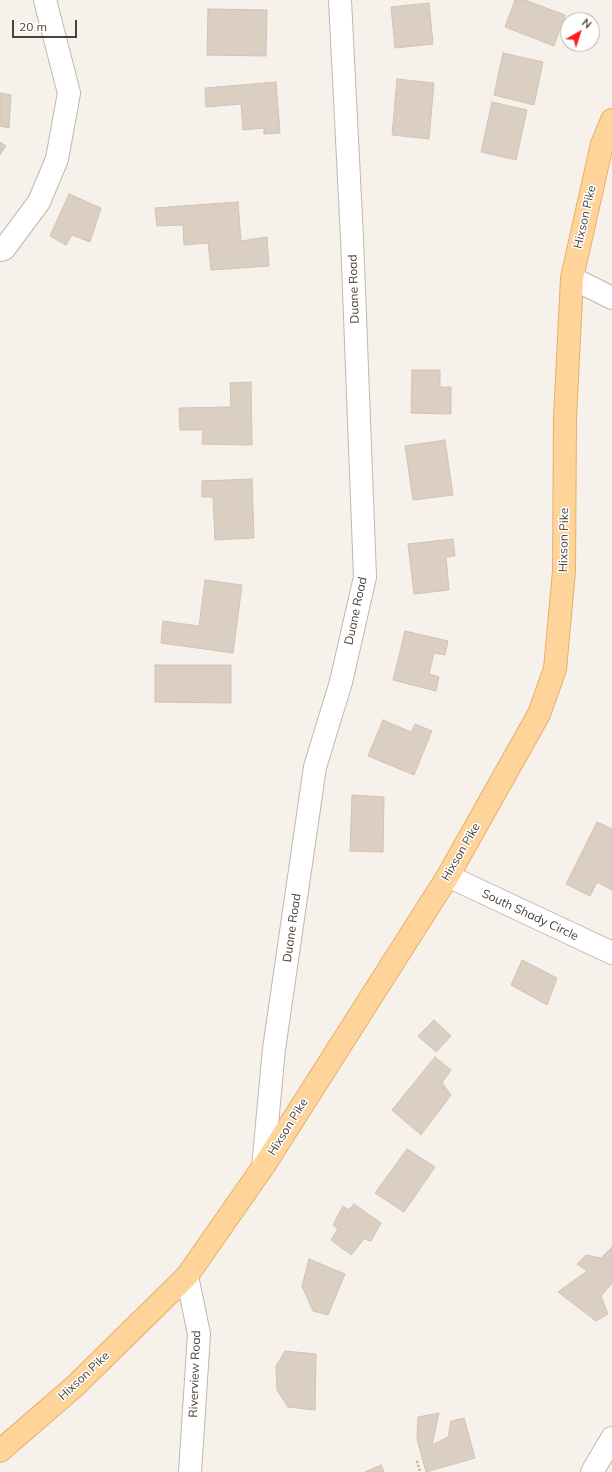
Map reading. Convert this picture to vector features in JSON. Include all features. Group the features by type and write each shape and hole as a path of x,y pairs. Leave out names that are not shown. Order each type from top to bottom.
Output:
{"main road":[{"name":"Hixson Pike","path":"0,1451 75,1386 187,1276 262,1167 448,876 539,714 554,669 564,571 565,418 572,278 602,144 612,120"}],"street":[{"path":"0,250 4,249 40,202 57,159 68,101 69,93 45,0"},
{"name":"Duane Road","path":"262,1167 274,1049 315,766 341,682 364,577 352,238 340,0"},
{"path":"572,278 612,298"},
{"name":"South Shady Circle","path":"448,876 612,954"},
{"name":"Riverview Road","path":"187,1276 199,1334 190,1472"},
{"path":"592,1472 612,1438"}],"path":[{"path":"417,1461 420,1472"}],"building":[{"path":"515,0 525,0 560,13 560,29 554,46 505,27"},
{"path":"429,3 433,44 395,48 391,7"},
{"path":"208,9 267,10 266,56 207,55"},
{"path":"503,53 543,62 534,105 494,95"},
{"path":"397,79 434,83 429,139 392,135"},
{"path":"276,82 280,133 264,134 264,128 243,130 241,104 206,107 205,88"},
{"path":"0,93 11,95 9,128 0,126"},
{"path":"492,102 527,110 516,160 481,152"},
{"path":"0,142 6,146 0,155"},
{"path":"69,194 101,208 90,242 72,235 66,245 50,236"},
{"path":"238,202 241,241 267,237 269,266 211,270 208,243 184,245 183,225 157,226 155,208"},
{"path":"412,370 440,370 440,387 451,387 451,414 411,413"},
{"path":"251,382 252,445 202,444 203,430 180,430 179,408 231,407 230,383"},
{"path":"445,440 453,495 413,500 405,446"},
{"path":"252,479 254,538 215,540 213,497 202,497 202,481"},
{"path":"453,539 455,556 446,557 449,590 414,594 408,544"},
{"path":"205,580 242,585 233,653 161,643 163,621 199,626"},
{"path":"405,631 448,641 445,655 434,653 429,674 439,677 436,691 393,680"},
{"path":"155,665 231,665 231,703 155,702"},
{"path":"383,720 411,732 415,724 432,731 414,775 368,756"},
{"path":"352,795 384,797 383,852 350,851"},
{"path":"597,822 612,829 612,890 597,882 590,896 566,884"},
{"path":"522,960 557,978 547,1005 511,985"},
{"path":"434,1020 451,1036 436,1052 418,1036"},
{"path":"435,1057 451,1070 442,1083 451,1095 421,1135 392,1110"},
{"path":"407,1149 435,1167 404,1212 375,1193"},
{"path":"354,1204 381,1223 371,1241 364,1239 351,1255 331,1240 338,1229 333,1225 343,1206 349,1210"},
{"path":"612,1247 612,1283 601,1296 608,1314 596,1321 558,1292 587,1271 577,1264 586,1255 601,1258"},
{"path":"309,1259 345,1274 328,1315 313,1311 302,1286"},
{"path":"285,1351 316,1354 315,1410 288,1407 277,1390 276,1366"},
{"path":"439,1413 432,1445 448,1437 451,1421 464,1418 475,1458 426,1472 417,1439 418,1417"},
{"path":"381,1465 384,1472 365,1472"}]}
